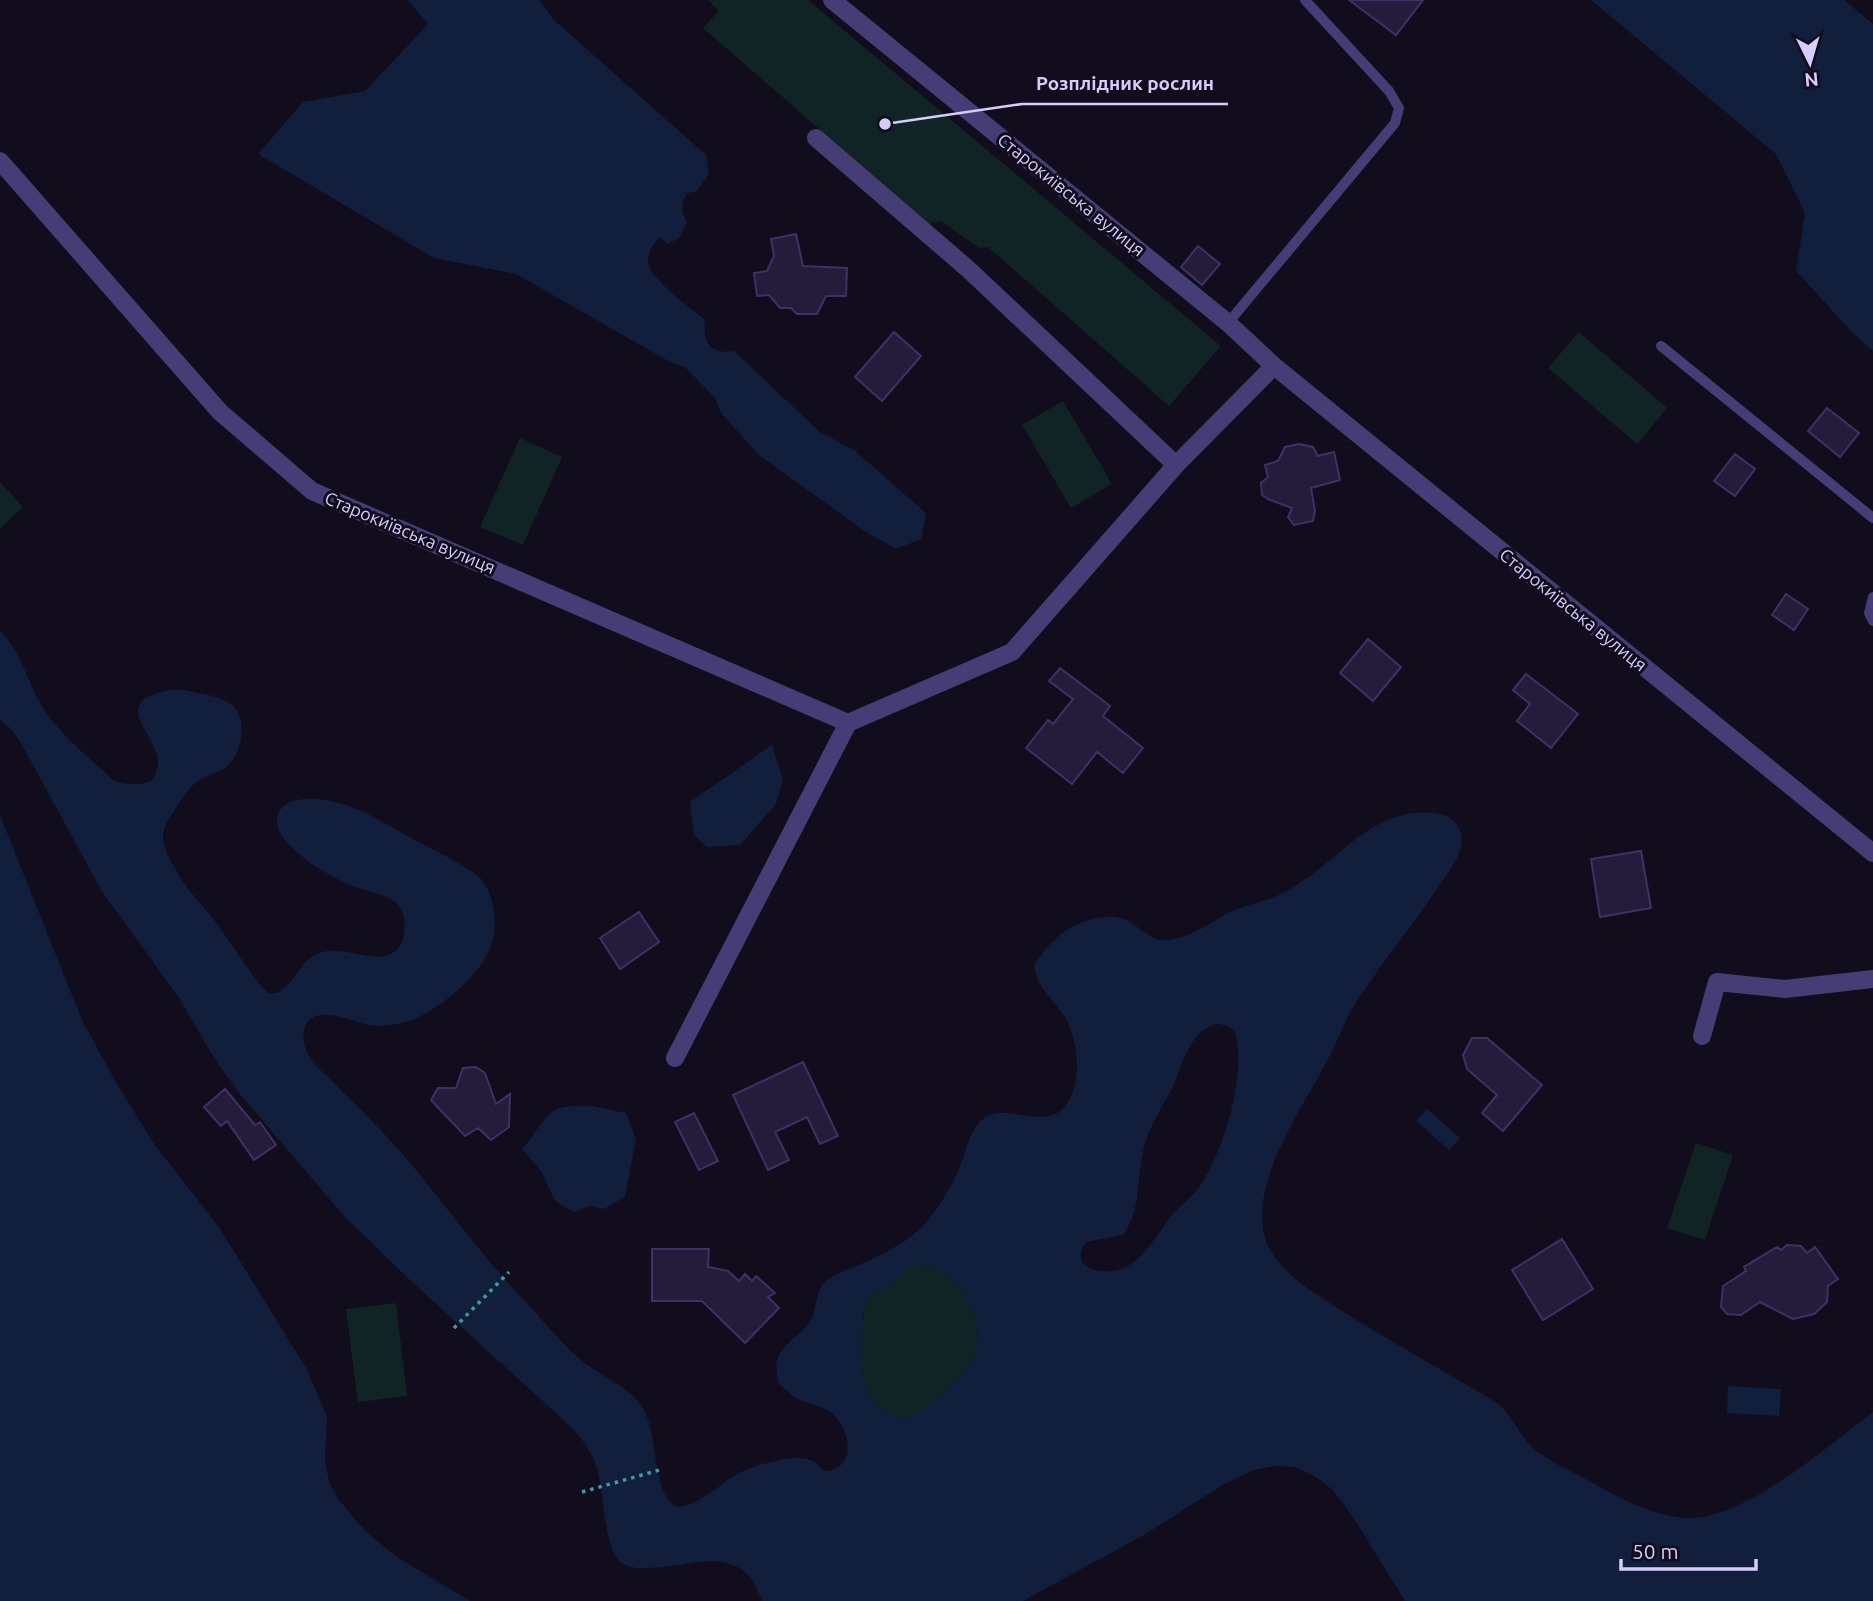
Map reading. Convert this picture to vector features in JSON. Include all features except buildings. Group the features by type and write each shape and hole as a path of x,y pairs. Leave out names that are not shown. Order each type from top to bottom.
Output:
{"street":[{"name":"Старокиївська вулиця","path":"832,0 1228,323 1273,366 1873,853"},
{"path":"816,138 968,269 1176,466"},
{"name":"Старокиївська вулиця","path":"0,161 220,412 312,491 848,723"},
{"path":"675,1058 848,723 1012,652 1176,466 1273,366"},
{"path":"1702,1036 1717,982 1785,989 1873,979"}],"lane":[{"path":"1228,323 1395,123 1399,107 1389,91 1305,0"},
{"path":"1661,346 1873,518"},
{"path":"1873,597 1868,613 1873,621"}],"path":[{"path":"454,1328 509,1272"},
{"path":"582,1492 663,1469"}],"green space":[{"path":"708,0 808,0 1221,346 1169,406 988,247 979,248 941,221 929,224 703,28 719,11"},
{"path":"1579,332 1667,408 1637,444 1548,368"},
{"path":"1063,401 1112,484 1071,508 1022,425"},
{"path":"520,438 562,457 523,545 480,527"},
{"path":"0,482 23,507 0,529"},
{"path":"1696,1143 1733,1155 1705,1240 1667,1228"},
{"path":"923,1264 936,1269 958,1287 974,1314 978,1343 974,1356 962,1375 919,1413 904,1418 885,1412 876,1403 864,1380 861,1352 864,1309 871,1295 889,1286 906,1269"},
{"path":"396,1303 407,1396 358,1402 346,1309"}],"water":[{"path":"408,0 539,0 554,20 706,155 709,174 696,192 687,193 682,204 687,222 679,238 668,244 659,237 649,256 651,270 664,285 705,320 705,335 713,349 734,351 820,432 854,450 926,513 921,539 896,549 863,530 759,455 721,413 715,398 685,367 670,362 516,274 434,258 258,154 303,102 365,91 428,24"},
{"path":"1591,0 1844,0 1873,24 1873,351 1796,271 1805,213 1776,154"},
{"path":"0,631 14,648 49,717 75,745 118,782 137,784 151,781 157,769 157,756 138,711 141,703 152,695 172,690 188,691 219,698 233,706 238,712 242,729 236,756 225,768 196,782 166,825 163,836 169,858 184,883 268,993 275,993 287,986 310,958 322,952 381,957 391,954 402,942 404,931 404,918 400,907 391,899 338,880 290,846 281,835 277,824 280,810 289,803 318,799 346,805 374,817 455,861 482,881 493,906 493,936 490,949 466,983 431,1010 397,1024 374,1026 332,1016 315,1017 308,1021 304,1030 304,1044 314,1064 400,1151 490,1262 558,1338 588,1366 627,1391 640,1404 650,1428 657,1470 665,1494 672,1504 679,1507 697,1501 741,1472 767,1463 806,1459 815,1462 825,1471 835,1469 842,1463 848,1447 838,1419 827,1410 796,1398 779,1384 778,1357 786,1345 810,1322 819,1291 827,1280 892,1249 926,1222 948,1191 971,1135 983,1119 1005,1113 1043,1117 1064,1107 1075,1085 1077,1067 1073,1038 1067,1021 1041,985 1035,970 1035,963 1056,938 1084,922 1103,917 1130,922 1157,939 1168,940 1185,936 1230,912 1288,890 1309,877 1368,830 1390,819 1413,813 1444,815 1453,821 1461,834 1456,860 1354,1005 1278,1153 1268,1179 1263,1205 1263,1229 1271,1251 1286,1271 1316,1294 1497,1403 1529,1444 1541,1454 1616,1496 1661,1514 1684,1518 1707,1516 1731,1508 1783,1479 1873,1412 1873,1601 1405,1601 1333,1490 1314,1476 1295,1467 1277,1466 1254,1470 1224,1484 1144,1535 1023,1601 762,1601 753,1582 741,1569 728,1563 696,1562 644,1568 623,1564 611,1547 597,1468 583,1442 572,1428 343,1215 243,1098 214,1058 179,998 101,890 27,754 14,732 0,719","holes":["1215,1024 1228,1026 1235,1033 1238,1044 1238,1072 1227,1126 1214,1161 1198,1189 1137,1259 1116,1270 1104,1271 1086,1266 1080,1256 1086,1242 1123,1235 1129,1225 1136,1204 1144,1147 1150,1130 1174,1084 1189,1047 1201,1032","923,1264 936,1269 958,1287 974,1314 978,1343 974,1356 962,1375 927,1407 904,1418 885,1412 876,1403 864,1380 861,1352 864,1309 871,1295 889,1286 907,1269"]},
{"path":"772,745 783,779 776,804 740,845 707,847 694,835 690,802"},
{"path":"0,815 82,1020 117,1084 154,1144 219,1227 306,1368 327,1416 325,1459 329,1482 339,1500 365,1531 397,1557 470,1601 0,1601"},
{"path":"593,1106 626,1113 636,1139 625,1197 604,1209 589,1206 575,1212 554,1198 541,1172 522,1149 554,1111 560,1108"},
{"path":"1427,1109 1460,1138 1449,1150 1416,1121"},
{"path":"1728,1386 1781,1389 1779,1416 1727,1413"}],"place":[{"name":"Розплідник рослин","path":"885,124"}]}
